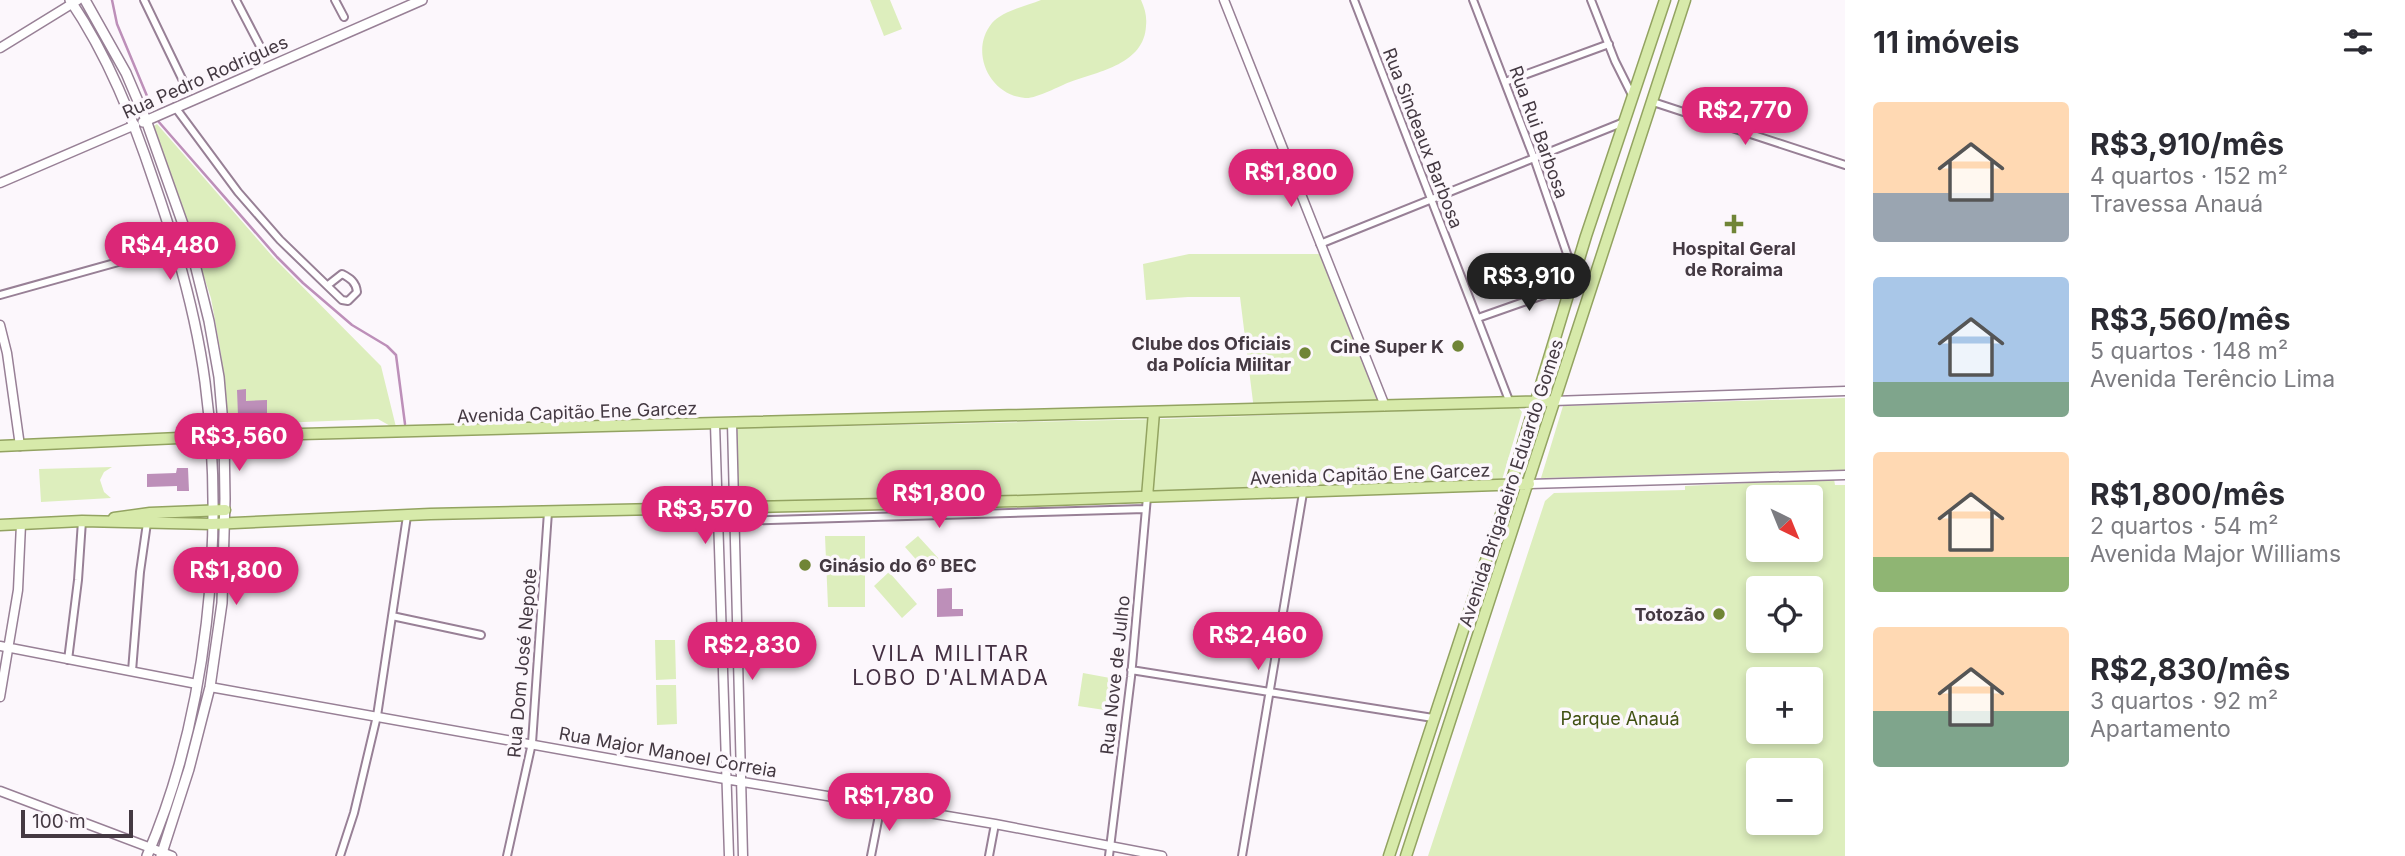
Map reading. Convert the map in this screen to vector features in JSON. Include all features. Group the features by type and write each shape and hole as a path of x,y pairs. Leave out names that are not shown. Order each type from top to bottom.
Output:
{"main road":[{"path":"85,0 126,73 147,120 190,243 219,377 224,436 225,510 222,603 210,687 189,769 161,854"},
{"name":"Rua Pedro Rodrigues","path":"135,125 422,0"},
{"name":"Avenida Brigadeiro Eduardo Gomes","path":"1388,856 1510,485 1586,236 1665,0"},
{"name":"Avenida Brigadeiro Eduardo Gomes","path":"1406,856 1685,0"},
{"path":"74,1 135,125 176,247 197,335 211,438 209,603 197,684 178,762 149,852"},
{"path":"1597,206 1597,218 1602,224 1608,222 1616,212"},
{"path":"1586,236 1594,226 1601,226 1605,231 1603,247"},
{"name":"Avenida Capitão Ene Garcez","path":"0,446 224,436 1553,401"},
{"path":"1147,497 1154,412"},
{"name":"Avenida Capitão Ene Garcez","path":"0,525 82,521 225,524 407,516 1303,493 1529,484"},
{"path":"82,521 150,513 225,510"}],"street":[{"path":"144,0 186,87"},
{"path":"236,0 262,50"},
{"path":"335,0 344,17"},
{"path":"1224,0 1385,406"},
{"name":"Rua Sindeaux Barbosa","path":"1354,0 1510,403"},
{"name":"Rua Rui Barbosa","path":"1473,0 1534,158 1573,280"},
{"path":"1591,0 1633,97"},
{"path":"0,48 74,1"},
{"path":"1505,82 1609,44"},
{"path":"1653,102 1845,165"},
{"path":"173,108 238,192 289,249 342,300 348,301 357,292 350,278 342,274 328,285"},
{"path":"1320,244 1625,122"},
{"name":"Rua Pedro Rodrigues","path":"0,183 135,125"},
{"path":"0,295 190,243"},
{"path":"1478,318 1573,280"},
{"path":"0,325 7,353 20,446"},
{"name":"Avenida Capitão Ene Garcez","path":"1553,401 1845,391"},
{"path":"732,423 743,856"},
{"path":"715,424 729,856"},
{"name":"Avenida Capitão Ene Garcez","path":"1529,484 1845,475"},
{"path":"1242,856 1303,493"},
{"name":"Rua Nove de Julho","path":"1110,851 1147,497"},
{"path":"733,521 1145,509"},
{"name":"Rua Dom José Nepote","path":"507,856 532,743 548,512"},
{"path":"340,856 354,813 377,716 407,516"},
{"path":"68,660 82,521"},
{"path":"132,671 147,523"},
{"path":"0,697 4,647 19,590 21,524"},
{"path":"719,544 733,544"},
{"path":"393,616 481,635"},
{"path":"4,647 197,684"},
{"path":"724,667 737,666"},
{"path":"1131,670 1433,718"},
{"name":"Rua Major Manoel Correia","path":"210,687 995,824 1110,851 1162,856"},
{"path":"0,791 149,852 172,856"},
{"path":"871,856 881,804"},
{"path":"989,856 995,824"}],"green space":[{"path":"870,0 890,0 902,29 884,36"},
{"path":"1041,0 1141,0 1146,19 1143,39 1138,49 1119,64 1035,96 1025,98 1012,95 1001,89 986,70 982,46 985,34 992,23 1002,15"},
{"path":"157,124 273,257 381,366 396,427 378,419 229,425 211,298 154,126"},
{"name":"Clube dos Oficiais da Polícia Militar","path":"1189,254 1324,254 1385,406 1254,410 1240,297 1146,300 1143,264"},
{"path":"1845,398 1845,470 1541,478 1563,406"},
{"path":"1518,407 1522,412 1502,480 733,509 732,423 755,423 764,428"},
{"path":"112,467 104,472 100,480 104,492 111,498 41,502 39,469"},
{"name":"Parque Anauá","path":"1834,479 1835,485 1845,485 1845,856 1428,856 1545,501 1554,493 1685,490 1685,486"},
{"path":"825,536 865,536 865,607 828,607"},
{"path":"918,536 940,560 927,572 905,547"},
{"path":"889,572 917,604 902,618 874,586"},
{"path":"655,640 675,640 676,679 656,680"},
{"path":"1083,673 1121,680 1118,712 1078,706"},
{"path":"656,685 676,685 677,724 657,725"}],"shaded area":[{"path":"246,389 246,401 267,400 267,415 238,416 237,390"},
{"path":"177,468 188,468 189,491 177,491 177,486 147,487 147,474 176,473"},
{"path":"952,588 952,609 963,609 963,616 937,617 937,589"}],"waterway":[{"path":"112,0 117,24 152,108"},
{"path":"158,121 303,283 352,325 387,346 396,355 405,424"}],"place":[{"name":"Hospital Geral de Roraima","path":"1734,224"},
{"name":"Cine Super K","path":"1458,346"},
{"name":"Clube dos Oficiais da Polícia Militar","path":"1305,353"},
{"name":"Ginásio do 6º BEC","path":"805,565"},
{"name":"Totozão","path":"1719,614"}],"district":[{"name":"VILA MILITAR LOBO D'ALMADA","path":"951,665"}]}
